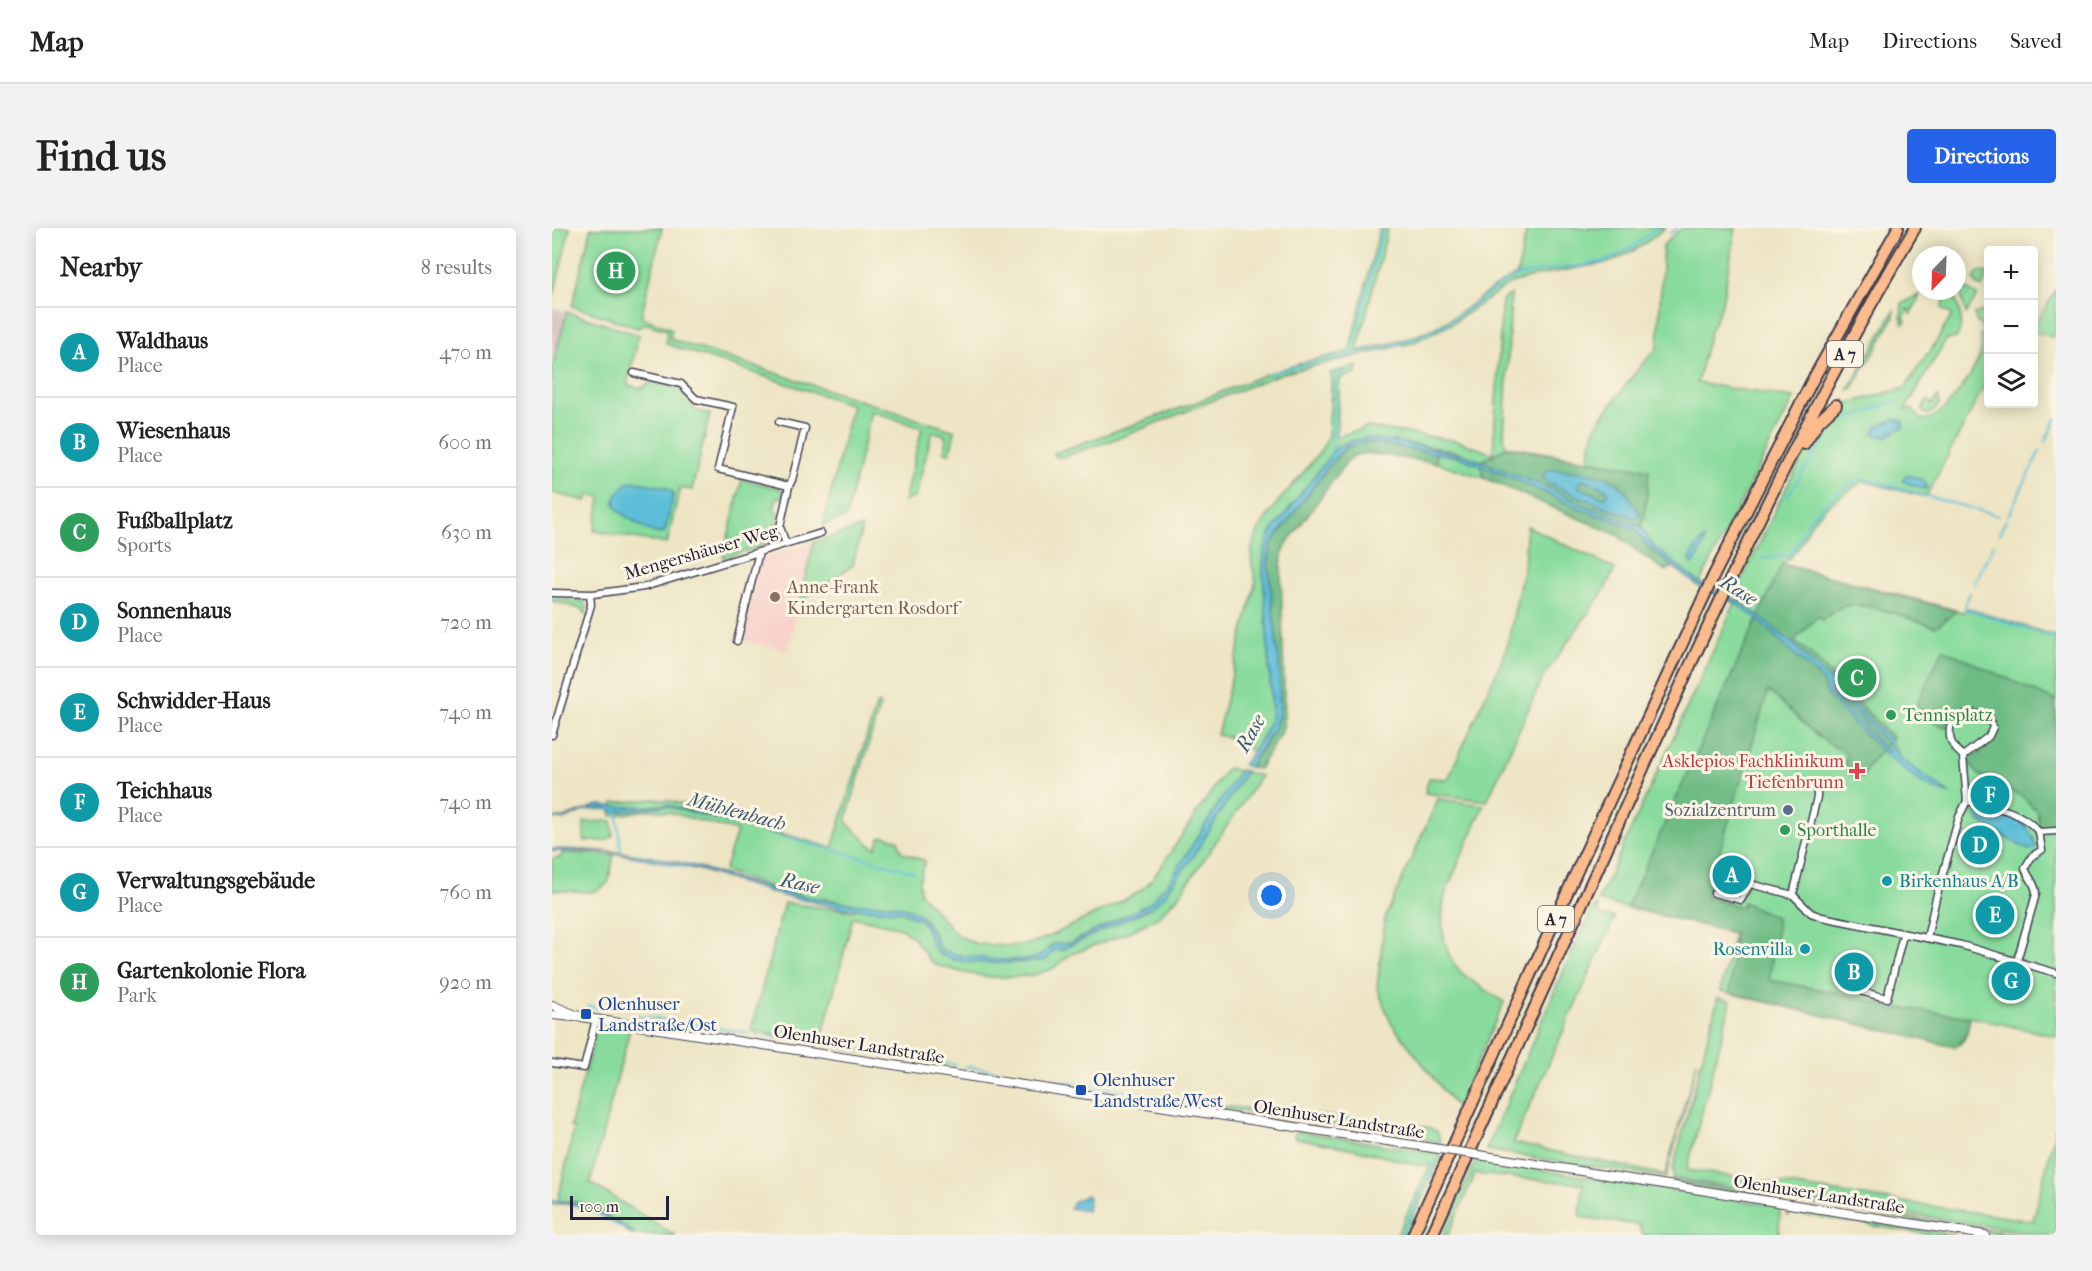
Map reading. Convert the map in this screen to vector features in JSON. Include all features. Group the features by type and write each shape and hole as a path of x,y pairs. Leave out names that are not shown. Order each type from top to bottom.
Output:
{"highway":[{"name":"A 7","path":"1413,1235 1713,577 1806,392 1898,228"},
{"name":"A 7","path":"1432,1235 1728,582 1778,481 1915,228"},
{"path":"1778,481 1819,421 1836,405"}],"street":[{"path":"634,373 681,384 696,399 733,407 718,469 789,486"},
{"path":"779,422 805,428 780,527 786,544"},
{"name":"Mengershäuser Weg","path":"552,593 590,594 644,586 821,533"},
{"path":"737,641 759,552"},
{"path":"552,735 591,605 590,594"},
{"path":"1927,938 1959,817 1967,801 1963,756 1952,745 1949,734 1951,723 1965,713 1980,714 1990,719 1994,727 1989,736 1963,756"},
{"path":"1793,895 1817,797 1817,788"},
{"path":"1967,801 2011,812 2039,832 2042,849 2025,869 2035,885 2036,894 2017,961 2019,973 1998,970"},
{"path":"2039,832 2056,831"},
{"path":"1714,893 1741,900 1750,884 1793,895 1811,913 1822,917 1927,938 2056,973"},
{"path":"1863,992 1887,998 1903,935"},
{"path":"2007,970 2017,961"},
{"name":"Olenhuser Landstraße","path":"552,1005 581,1017"},
{"name":"Olenhuser Landstraße","path":"552,1015 596,1019 1985,1235"},
{"path":"552,1063 584,1068 596,1019"}],"shaded area":[{"path":"552,307 567,312 552,369"},
{"name":"Anne-Frank Kindergarten Rosdorf","path":"814,542 787,650 740,640 760,559"}],"green space":[{"path":"552,228 570,228 553,299 552,299"},
{"path":"591,228 662,228 641,317 672,329 670,339 955,431 950,453 944,452 946,439 943,434 932,432 915,498 904,501 922,428 871,411 846,518 823,525 852,405 666,344 667,330 643,323 642,327 638,328 572,306"},
{"path":"1380,228 1388,228 1357,351 1395,342 1443,324 1492,289 1517,275 1527,228 1665,228 1640,247 1611,262 1539,275 1511,283 1451,324 1412,343 1280,374 1124,436 1063,457 1056,457 1054,453 1189,405 1264,375 1349,351"},
{"path":"1682,228 1736,228 1721,308 1710,331 1697,383 1794,398 1698,586 1647,546 1635,529 1481,466 1484,478 1437,463 1435,452 1459,457 1480,465 1482,461 1453,451 1394,441 1336,448 1270,534 1264,552 1271,722 1253,751 1243,746 1245,741 1217,735 1256,581 1252,549 1256,536 1273,509 1324,445 1328,435 1332,378 1330,373 1357,366 1356,374 1340,378 1336,437 1368,427 1458,441 1493,454 1502,300 1511,294 1504,438 1506,446 1588,460 1593,434 1599,421 1638,369 1658,347 1663,245"},
{"path":"1978,272 1984,273 1982,288 1974,280"},
{"path":"1966,289 1978,295 1966,314 1962,300 1966,300"},
{"path":"2056,290 2056,329 2052,337 2038,333 2038,319"},
{"path":"1912,298 1912,300 1918,300 1911,314 1908,309 1904,316 1906,322 1903,324 1901,318 1902,304"},
{"name":"Asklepios Fachklinikum Tiefenbrunn","path":"1944,300 1956,300 1961,316 1959,332 1956,338 1946,340 1905,410 1912,409 1920,419 1928,419 1946,407 1955,397 1970,376 1980,355 1980,335 1983,333 1974,313 1979,314 1980,311 1984,313 1984,387 1926,497 1863,481 1826,507 1812,522 1797,550 1783,564 1959,611 1964,612 1966,608 2056,636 2056,1036 1970,1017 1964,1039 1954,1047 1720,991 1734,933 1598,901 1735,603 1742,600 1735,595 1805,452 1842,408 1853,402 1905,388 1952,315 1942,308"},
{"path":"1894,311 1894,317 1870,359 1851,390 1848,391"},
{"path":"567,312 639,335 627,385 642,388 652,382 679,388 695,403 694,410 710,414 692,490 680,488 667,544 594,531 601,497 589,495 587,501 552,493 552,369"},
{"path":"1938,396 1940,403 1937,408 1931,413 1924,413 1922,410 1926,401 1929,400 1932,405"},
{"path":"1367,442 1435,452 1437,463 1367,453 1356,455 1348,460 1288,542 1282,555 1281,570 1285,718 1282,731 1259,769 1249,767 1269,739 1280,712 1279,664 1268,565 1271,544 1334,459 1346,447"},
{"path":"1506,447 1649,470 1645,515 1641,526 1636,529 1647,546 1673,567 1666,571 1617,535 1484,478 1482,461"},
{"path":"742,479 783,491 782,498 777,497 774,510 778,512 776,527 770,542 723,558"},
{"path":"1527,526 1615,569 1605,589 1543,677 1487,801 1425,793 1429,778 1448,779 1506,651 1524,566"},
{"path":"862,527 853,565 799,602 814,542"},
{"path":"1782,564 1956,611 1936,627 1876,608 1842,607 1822,620 1818,616 1794,641 1810,653 1893,738 1868,766 1863,778 1850,774 1845,763 1847,753 1814,733 1768,691 1706,897 1742,907 1743,902 1776,917 1777,928 1769,980 1829,991 1888,1006 1970,1017 1964,1039 1954,1047 1730,993 1734,933 1627,907"},
{"path":"553,598 583,601 587,609 586,614 581,609 552,601"},
{"path":"1943,649 2056,701 2056,828 2040,829 2037,811 2023,797 1978,774 1968,761 1994,738 1997,725 1995,717 1974,711 1962,713 1946,727 1936,724 1916,705"},
{"path":"877,703 880,705 847,823 873,847 876,848 880,838 884,836 898,840 902,852 925,861 919,882 920,893 957,935 976,944 1009,946 1029,944 1132,896 1146,886 1156,874 1227,768 1261,776 1179,896 1157,918 1127,933 1072,954 1052,969 1034,975 990,977 936,965 929,960 914,938 898,927 853,917 821,1042 751,1031 784,903 854,911 855,908 901,911 922,921 931,943 938,952 940,949 933,932 924,919 906,908 844,903 807,897 724,871 737,831 668,812 649,810 611,816 613,803 654,799 671,801 832,848"},
{"path":"1438,799 1484,805 1445,894 1443,934 1453,962 1459,970 1504,1002 1457,1108 1391,1023 1377,988 1385,918"},
{"path":"612,821 613,836 605,841 584,841 584,822"},
{"path":"562,853 614,855 608,883 592,892 552,890 552,858 560,858"},
{"path":"1597,905 1599,916 1615,917 1513,1143 1665,1175 1697,1061 1666,1178 1486,1150 1558,983 1593,908"},
{"path":"1718,998 1731,1001 1687,1170 2033,1221 2056,1127 2056,1235 1673,1178 1673,1169"},
{"path":"601,1026 630,1029 590,1183 675,1235 637,1235 589,1206 579,1202 558,1201 574,1128 570,1127 597,1028"},
{"path":"1223,1106 1427,1127 1437,1131 1441,1142 1223,1109"},
{"path":"1296,1131 1442,1154 1405,1235 1397,1235 1430,1165 1417,1165 1354,1149 1294,1138"},
{"path":"1476,1160 1778,1206 1780,1210 1779,1235 1642,1235 1639,1225 1580,1217 1583,1184 1475,1174 1448,1235 1442,1235"},
{"path":"1672,1180 2022,1235 2005,1235 1673,1183"},
{"path":"1791,1211 1956,1235 1932,1235 1792,1213 1787,1217"}],"water":[{"path":"1894,419 1903,421 1903,427 1885,437 1875,435 1878,426"},
{"path":"1366,438 1394,441 1465,455 1552,489 1578,503 1641,526 1652,545 1700,583 1741,602 1791,642 1890,740 1902,760 1949,793 1936,790 1902,768 1867,737 1827,695 1822,680 1757,619 1735,603 1698,586 1647,546 1635,529 1573,506 1520,481 1459,457 1367,442 1346,447 1334,459 1271,544 1268,565 1279,664 1280,712 1274,729 1249,767 1243,765 1265,733 1272,711 1263,569 1264,552 1270,534 1336,448 1347,442","holes":["1832,689 1887,743 1891,750 1887,751 1830,693"]},
{"path":"1545,471 1574,471 1611,479 1623,488 1640,513 1637,519 1574,495 1546,481 1543,477","holes":["1583,479 1607,490 1608,494 1602,497 1578,487 1579,482"]},
{"path":"1905,476 1925,481 1927,488 1904,482"},
{"path":"630,481 665,487 674,493 665,531 662,534 643,527 619,511 615,502 616,497"},
{"path":"1704,539 1695,563 1692,564 1690,559 1698,544"},
{"path":"1240,770 1246,771 1194,855 1164,896 1152,907 1061,950 1055,949 1046,960 988,963 956,960 936,951 922,921 901,911 843,908 783,896 700,870 608,852 552,851 552,849 590,850 627,853 682,863 794,894 843,903 899,906 915,912 924,919 940,949 960,955 990,959 1031,959 1039,956 1054,944 1072,942 1150,903 1171,879"},
{"path":"598,805 621,807 667,805 790,838 666,806 615,812 606,809 585,810 564,820 552,818 563,818"},
{"path":"1979,810 2002,811 2015,817 2031,833 2036,847 2028,850 1978,821 1976,812"},
{"path":"1086,1195 1089,1197 1087,1211 1070,1208 1073,1202"},
{"path":"552,1201 580,1203 613,1220 635,1235 631,1235 594,1211 573,1205 552,1205"}],"waterway":[{"path":"1351,353 1383,228"},
{"path":"1268,374 1364,353 1420,336 1455,318 1508,280 1524,274 1607,260 1628,250 1657,228"},
{"path":"1670,234 1677,228"},
{"path":"1331,457 1336,374 1349,370"},
{"path":"1787,496 1836,423 1896,401"},
{"path":"2045,442 2056,419"},
{"path":"2008,516 2040,451"},
{"path":"1762,559 1788,555 1815,513 1861,478 1999,516"},
{"path":"1999,534 2006,520"},
{"path":"1974,584 1994,544"},
{"path":"1970,593 1965,605 1966,609 2056,638"},
{"path":"617,809 621,853"},
{"name":"Mühlenbach","path":"787,837 914,872"},
{"name":"Rase","path":"2032,848 2041,863"},
{"path":"588,1006 603,1008"},
{"path":"634,1016 675,1021"},
{"path":"681,1022 748,1033"},
{"path":"755,1034 760,1035"},
{"path":"766,1035 786,1038"},
{"path":"798,1040 870,1052"},
{"path":"878,1053 908,1058"},
{"path":"916,1059 956,1065"},
{"path":"965,1066 1027,1076"},
{"path":"1036,1077 1081,1084"},
{"path":"1090,1086 1165,1097"},
{"path":"1401,1235 1436,1162"},
{"path":"586,1208 623,1229"}],"place":[{"name":"Gartenkolonie Flora","path":"616,271"},
{"name":"Anne-Frank Kindergarten Rosdorf","path":"775,597"},
{"name":"Fußballplatz","path":"1857,678"},
{"name":"Tennisplatz","path":"1891,715"},
{"name":"Asklepios Fachklinikum Tiefenbrunn","path":"1857,771"},
{"name":"Teichhaus","path":"1990,795"},
{"name":"Sozialzentrum","path":"1788,810"},
{"name":"Sporthalle","path":"1785,830"},
{"name":"Sonnenhaus","path":"1980,845"},
{"name":"Waldhaus","path":"1732,875"},
{"name":"Birkenhaus A/B","path":"1887,881"},
{"name":"Schwidder-Haus","path":"1995,915"},
{"name":"Rosenvilla","path":"1805,949"},
{"name":"Wiesenhaus","path":"1854,972"},
{"name":"Verwaltungsgebäude","path":"2011,981"},
{"name":"Olenhuser Landstraße/Ost","path":"586,1014"},
{"name":"Olenhuser Landstraße/West","path":"1081,1090"}]}
